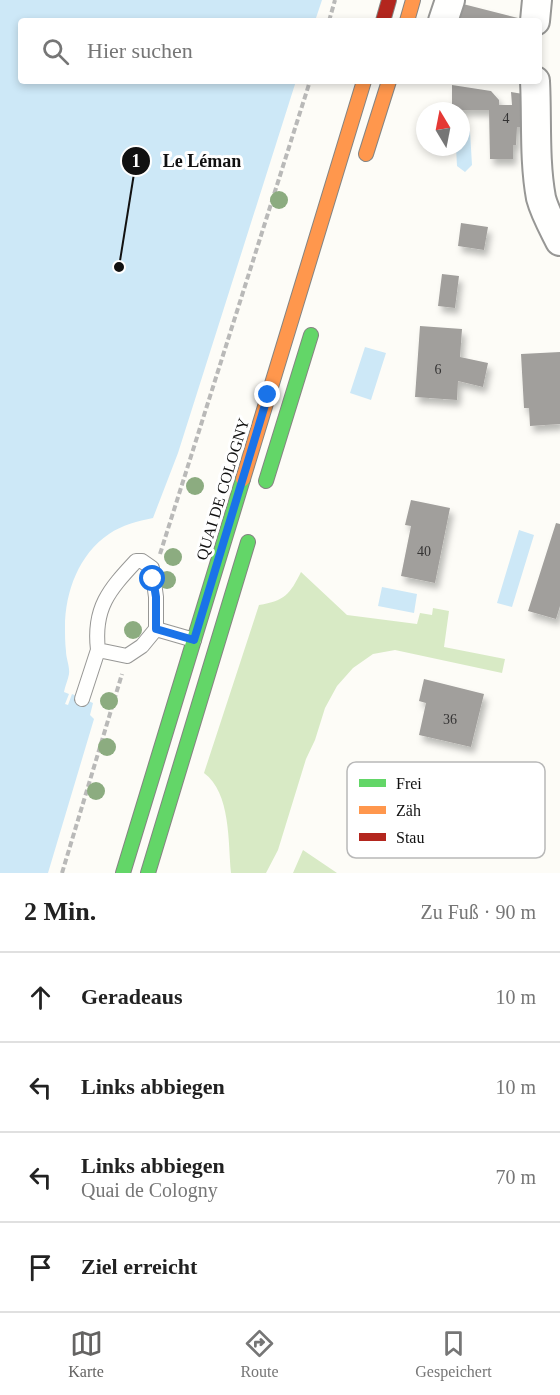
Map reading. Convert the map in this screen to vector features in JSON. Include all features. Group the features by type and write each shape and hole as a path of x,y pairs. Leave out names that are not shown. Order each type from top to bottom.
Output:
{"main road":[{"path":"383,18 389,0"},
{"path":"408,18 413,0"},
{"name":"QUAI DE COLOGNY","path":"123,873 363,84"},
{"path":"363,165 388,84"},
{"path":"263,492 314,324"},
{"path":"148,873 253,525"}],"street":[{"path":"444,18 450,0"},
{"path":"535,18 537,0"},
{"path":"535,84 541,198 560,241"}],"lane":[{"path":"82,699 98,650 96,634 101,609 112,586 136,561 142,561 152,568 156,597 156,629 142,646 127,656 98,650"},
{"path":"156,629 194,640"}],"path":[{"path":"330,18 335,0"},
{"path":"152,568 160,555 309,84"},
{"path":"62,873 127,656"}],"green space":[{"path":"301,572 347,615 417,624 420,613 432,615 433,608 449,611 444,647 505,659 502,673 395,650 373,654 353,668 337,686 325,708 315,740 306,759 278,850 266,873 231,873 224,805 213,782 204,773 259,605 281,599 290,591"},
{"path":"303,850 337,873 293,873"}],"water":[{"path":"0,0 322,0 316,18 18,18 18,84 295,84 178,453 153,518 119,528 98,542 82,563 71,587 65,627 69,676 64,692 69,694 65,704 68,705 72,694 93,703 90,715 94,719 48,873 0,873"},
{"path":"470,131 472,165 465,172 457,166 456,156 470,156"},
{"path":"365,347 386,353 371,400 350,393"},
{"path":"519,530 534,535 512,607 497,603"},
{"path":"382,587 417,594 414,613 378,606"}],"building":[{"path":"463,4 518,18 459,18"},
{"path":"452,85 491,91 499,100 499,105 512,105 511,92 523,94 522,127 517,127 513,159 490,159 489,110 470,110 470,102 452,102"},
{"path":"461,223 488,227 484,250 458,246"},
{"path":"442,274 459,276 455,308 438,306"},
{"path":"420,326 462,329 460,357 488,363 483,387 458,381 457,400 415,397"},
{"path":"560,352 560,424 530,426 529,408 524,408 521,354"},
{"path":"411,500 450,508 435,583 401,576 411,526 405,525"},
{"path":"556,523 560,524 560,606 556,619 528,611"},
{"path":"424,679 484,694 471,747 419,735 426,703 419,701"}],"traffic: fast":[{"path":"266,481 311,335"},
{"path":"123,873 243,479"},
{"path":"148,873 248,542"}],"traffic: slow":[{"path":"408,18 413,0"},
{"path":"243,479 363,84"},
{"path":"366,154 388,84"}],"traffic: jam":[{"path":"384,18 389,0"}],"place":[{"name":"Le Léman","path":"119,267"}],"route":[{"path":"153,579 156,597 156,629 194,640 268,395"}]}
